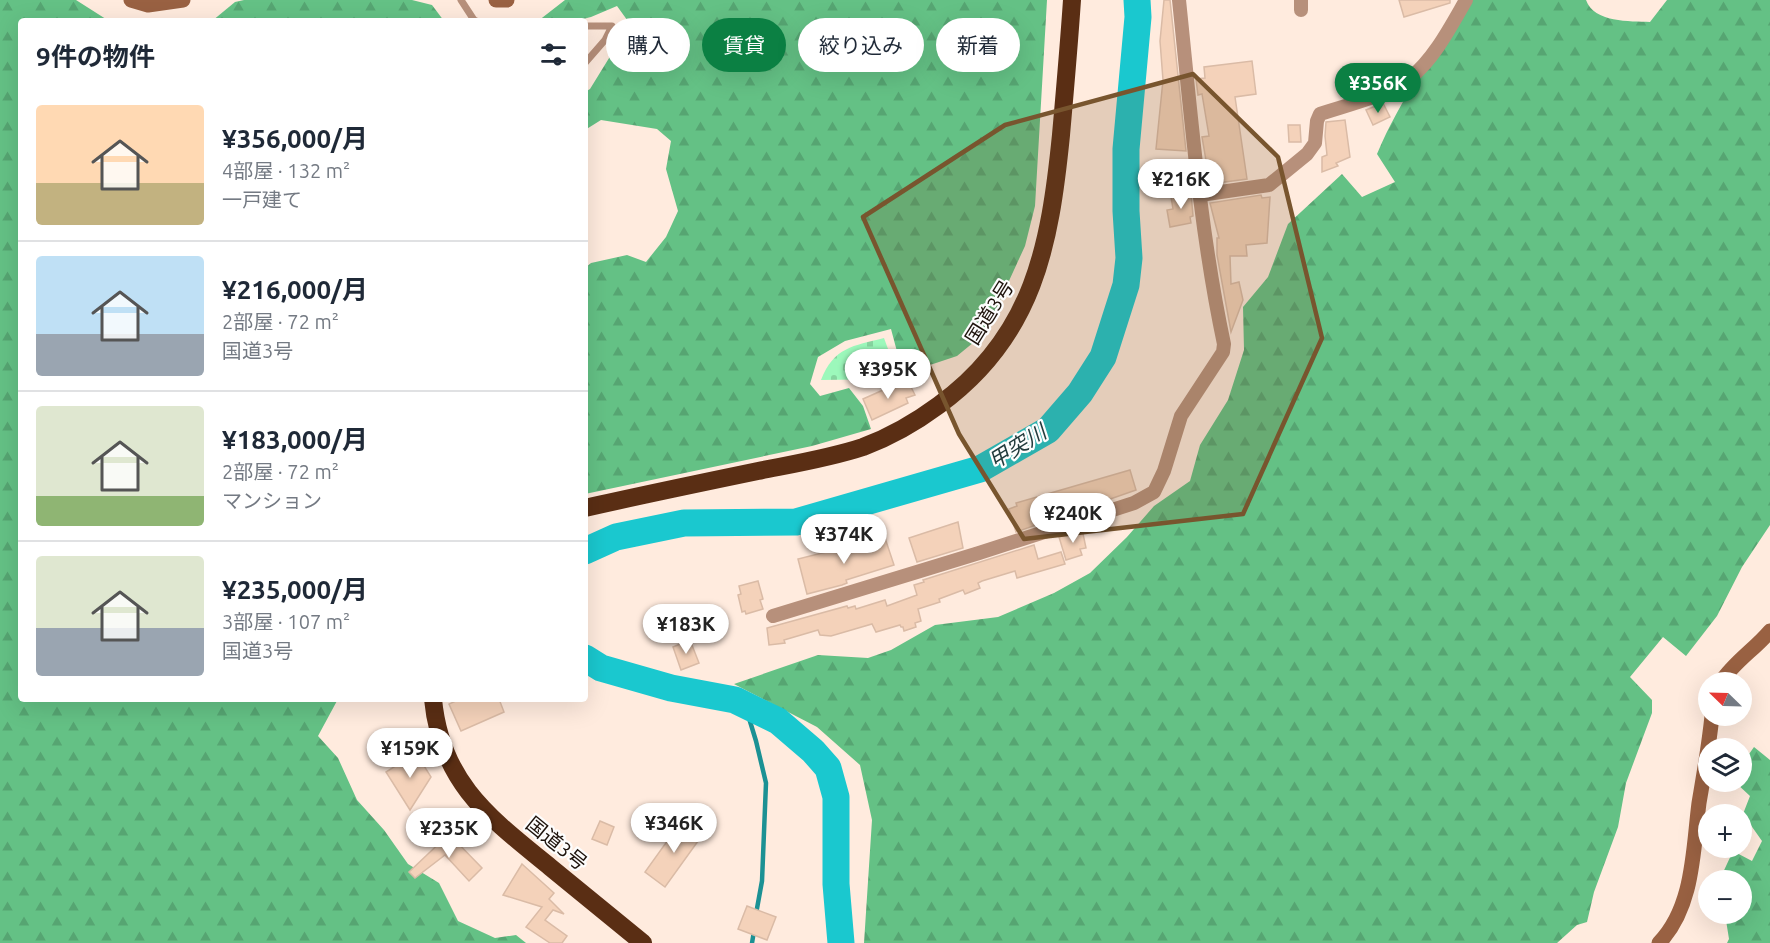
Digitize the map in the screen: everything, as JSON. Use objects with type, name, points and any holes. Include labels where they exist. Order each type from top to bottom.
[{"type":"highway","name":"国道3号","points":[[588,507],[799,463],[864,446],[923,417],[972,377],[1004,339],[1026,302],[1042,257],[1055,201],[1072,0]]},
{"type":"highway","name":"国道3号","points":[[433,702],[441,743],[455,772],[474,800],[497,824],[643,943]]},
{"type":"street","points":[[132,0],[148,5],[183,0]]},
{"type":"street","points":[[496,0],[507,0]]},
{"type":"street","points":[[773,616],[1134,503],[1154,492],[1164,471],[1181,416],[1222,352],[1224,345],[1212,285],[1200,195],[1179,0]]},
{"type":"street","points":[[1200,195],[1269,185],[1307,154],[1315,143],[1320,114],[1382,93],[1410,77],[1438,47],[1466,0]]},
{"type":"street","points":[[1728,672],[1770,631]]},
{"type":"street","points":[[1659,943],[1676,920],[1682,906],[1692,863],[1711,726]]},
{"type":"lane","points":[[461,0],[473,18]]},
{"type":"lane","points":[[588,27],[612,26],[605,40],[588,60]]},
{"type":"highlighted area","points":[[1193,74],[1278,157],[1322,338],[1243,514],[1024,539],[959,434],[863,217],[1005,125]]},
{"type":"green space","points":[[0,0],[76,0],[104,18],[18,18],[18,702],[336,702],[318,736],[338,758],[357,800],[384,830],[408,864],[439,883],[458,921],[495,938],[516,935],[526,943],[0,943]]},
{"type":"green space","points":[[244,0],[412,0],[432,5],[442,18],[216,18],[235,2]]},
{"type":"green space","points":[[565,0],[1047,0],[1035,206],[1025,246],[985,333],[957,356],[903,374],[891,329],[845,341],[818,357],[810,384],[820,396],[849,388],[863,406],[871,429],[812,446],[588,493],[588,266],[627,255],[646,262],[666,237],[678,211],[666,169],[671,141],[657,129],[601,120],[588,128],[588,90],[606,63],[606,72],[690,72],[690,18],[626,18],[617,6],[587,18],[542,18]]},
{"type":"green space","points":[[1471,0],[1586,0],[1590,8],[1604,17],[1623,21],[1650,22],[1667,0],[1770,0],[1770,525],[1742,567],[1717,616],[1686,656],[1663,637],[1630,677],[1652,700],[1652,713],[1626,783],[1618,827],[1594,892],[1587,922],[1577,925],[1557,943],[864,943],[872,820],[860,765],[817,727],[734,684],[818,655],[868,658],[891,650],[935,625],[998,617],[1054,593],[1090,573],[1127,537],[1154,506],[1190,481],[1200,445],[1228,400],[1244,350],[1243,307],[1268,277],[1288,224],[1342,174],[1362,197],[1395,182],[1377,154],[1408,93]]},
{"type":"green space","points":[[884,338],[899,379],[821,380],[826,369],[838,354],[854,346]]},
{"type":"green space","points":[[1754,747],[1770,760],[1770,943],[1727,943],[1729,939],[1727,924],[1752,924],[1752,870],[1724,870],[1730,858],[1746,858],[1752,861],[1762,841],[1752,827],[1752,804],[1747,804],[1750,796],[1746,792],[1752,792],[1752,750]]},
{"type":"building","points":[[1164,0],[1170,0],[1186,151],[1156,149],[1163,80],[1160,41]]},
{"type":"building","points":[[1399,0],[1450,0],[1450,3],[1404,17]]},
{"type":"building","points":[[1252,61],[1256,94],[1235,97],[1247,179],[1210,184],[1202,137],[1209,136],[1202,94],[1198,95],[1196,79],[1205,78],[1204,67]]},
{"type":"building","points":[[1383,103],[1390,117],[1373,125],[1366,110]]},
{"type":"building","points":[[1345,120],[1350,157],[1336,163],[1338,166],[1322,172],[1322,157],[1327,155],[1326,122]]},
{"type":"building","points":[[1288,125],[1300,125],[1301,142],[1289,142]]},
{"type":"building","points":[[1191,193],[1193,216],[1190,217],[1191,223],[1170,227],[1167,210],[1173,209],[1171,197]]},
{"type":"building","points":[[1261,195],[1262,198],[1270,197],[1267,243],[1246,245],[1247,256],[1230,256],[1231,284],[1239,282],[1243,300],[1231,332],[1217,255],[1217,238],[1219,238],[1210,203]]},
{"type":"building","points":[[899,383],[901,386],[909,383],[915,395],[906,398],[908,403],[872,420],[863,399]]},
{"type":"building","points":[[1130,470],[1136,490],[1016,532],[1009,509],[1017,506],[1016,503]]},
{"type":"building","points":[[958,522],[963,548],[917,562],[909,538]]},
{"type":"building","points":[[1082,529],[1086,548],[1080,549],[1082,555],[1066,560],[1059,537]]},
{"type":"building","points":[[876,538],[877,541],[885,538],[894,565],[846,580],[847,583],[842,585],[807,594],[798,559]]},
{"type":"building","points":[[1034,545],[1038,559],[1061,552],[1065,564],[1017,578],[1015,571],[982,581],[978,583],[980,588],[965,594],[963,590],[939,599],[940,602],[918,609],[921,621],[915,623],[916,627],[904,631],[900,625],[876,632],[872,624],[831,636],[820,635],[818,630],[784,640],[785,643],[769,645],[767,628],[847,606],[848,608],[855,606],[856,609],[885,600],[887,606],[917,595],[914,585],[924,582],[923,580]]},
{"type":"building","points":[[758,581],[763,609],[746,614],[745,611],[742,612],[738,595],[741,594],[739,586]]},
{"type":"building","points":[[690,640],[699,663],[681,670],[673,647]]},
{"type":"building","points":[[453,702],[500,702],[504,712],[461,731],[449,704]]},
{"type":"building","points":[[416,753],[431,777],[410,810],[386,772]]},
{"type":"building","points":[[600,821],[614,827],[607,845],[592,839]]},
{"type":"building","points":[[678,826],[706,830],[665,887],[645,872]]},
{"type":"building","points":[[449,834],[482,868],[469,881],[445,855],[415,878],[409,872]]},
{"type":"building","points":[[522,864],[554,893],[549,899],[564,914],[553,910],[545,920],[567,936],[562,943],[550,943],[526,927],[542,907],[503,895]]},
{"type":"building","points":[[747,906],[776,917],[767,940],[738,929]]},
{"type":"waterway","name":"甲突川","points":[[588,550],[616,537],[684,523],[796,522],[980,469],[1048,430],[1080,393],[1103,357],[1126,285],[1129,258],[1126,149],[1138,17],[1137,0]]},
{"type":"waterway","name":"甲突川","points":[[588,660],[601,668],[671,688],[735,700],[778,721],[813,751],[828,768],[836,797],[836,884],[841,943]]},
{"type":"waterway","points":[[745,705],[766,783],[762,881],[756,914]]},
{"type":"waterway","points":[[752,943],[754,931]]}]
